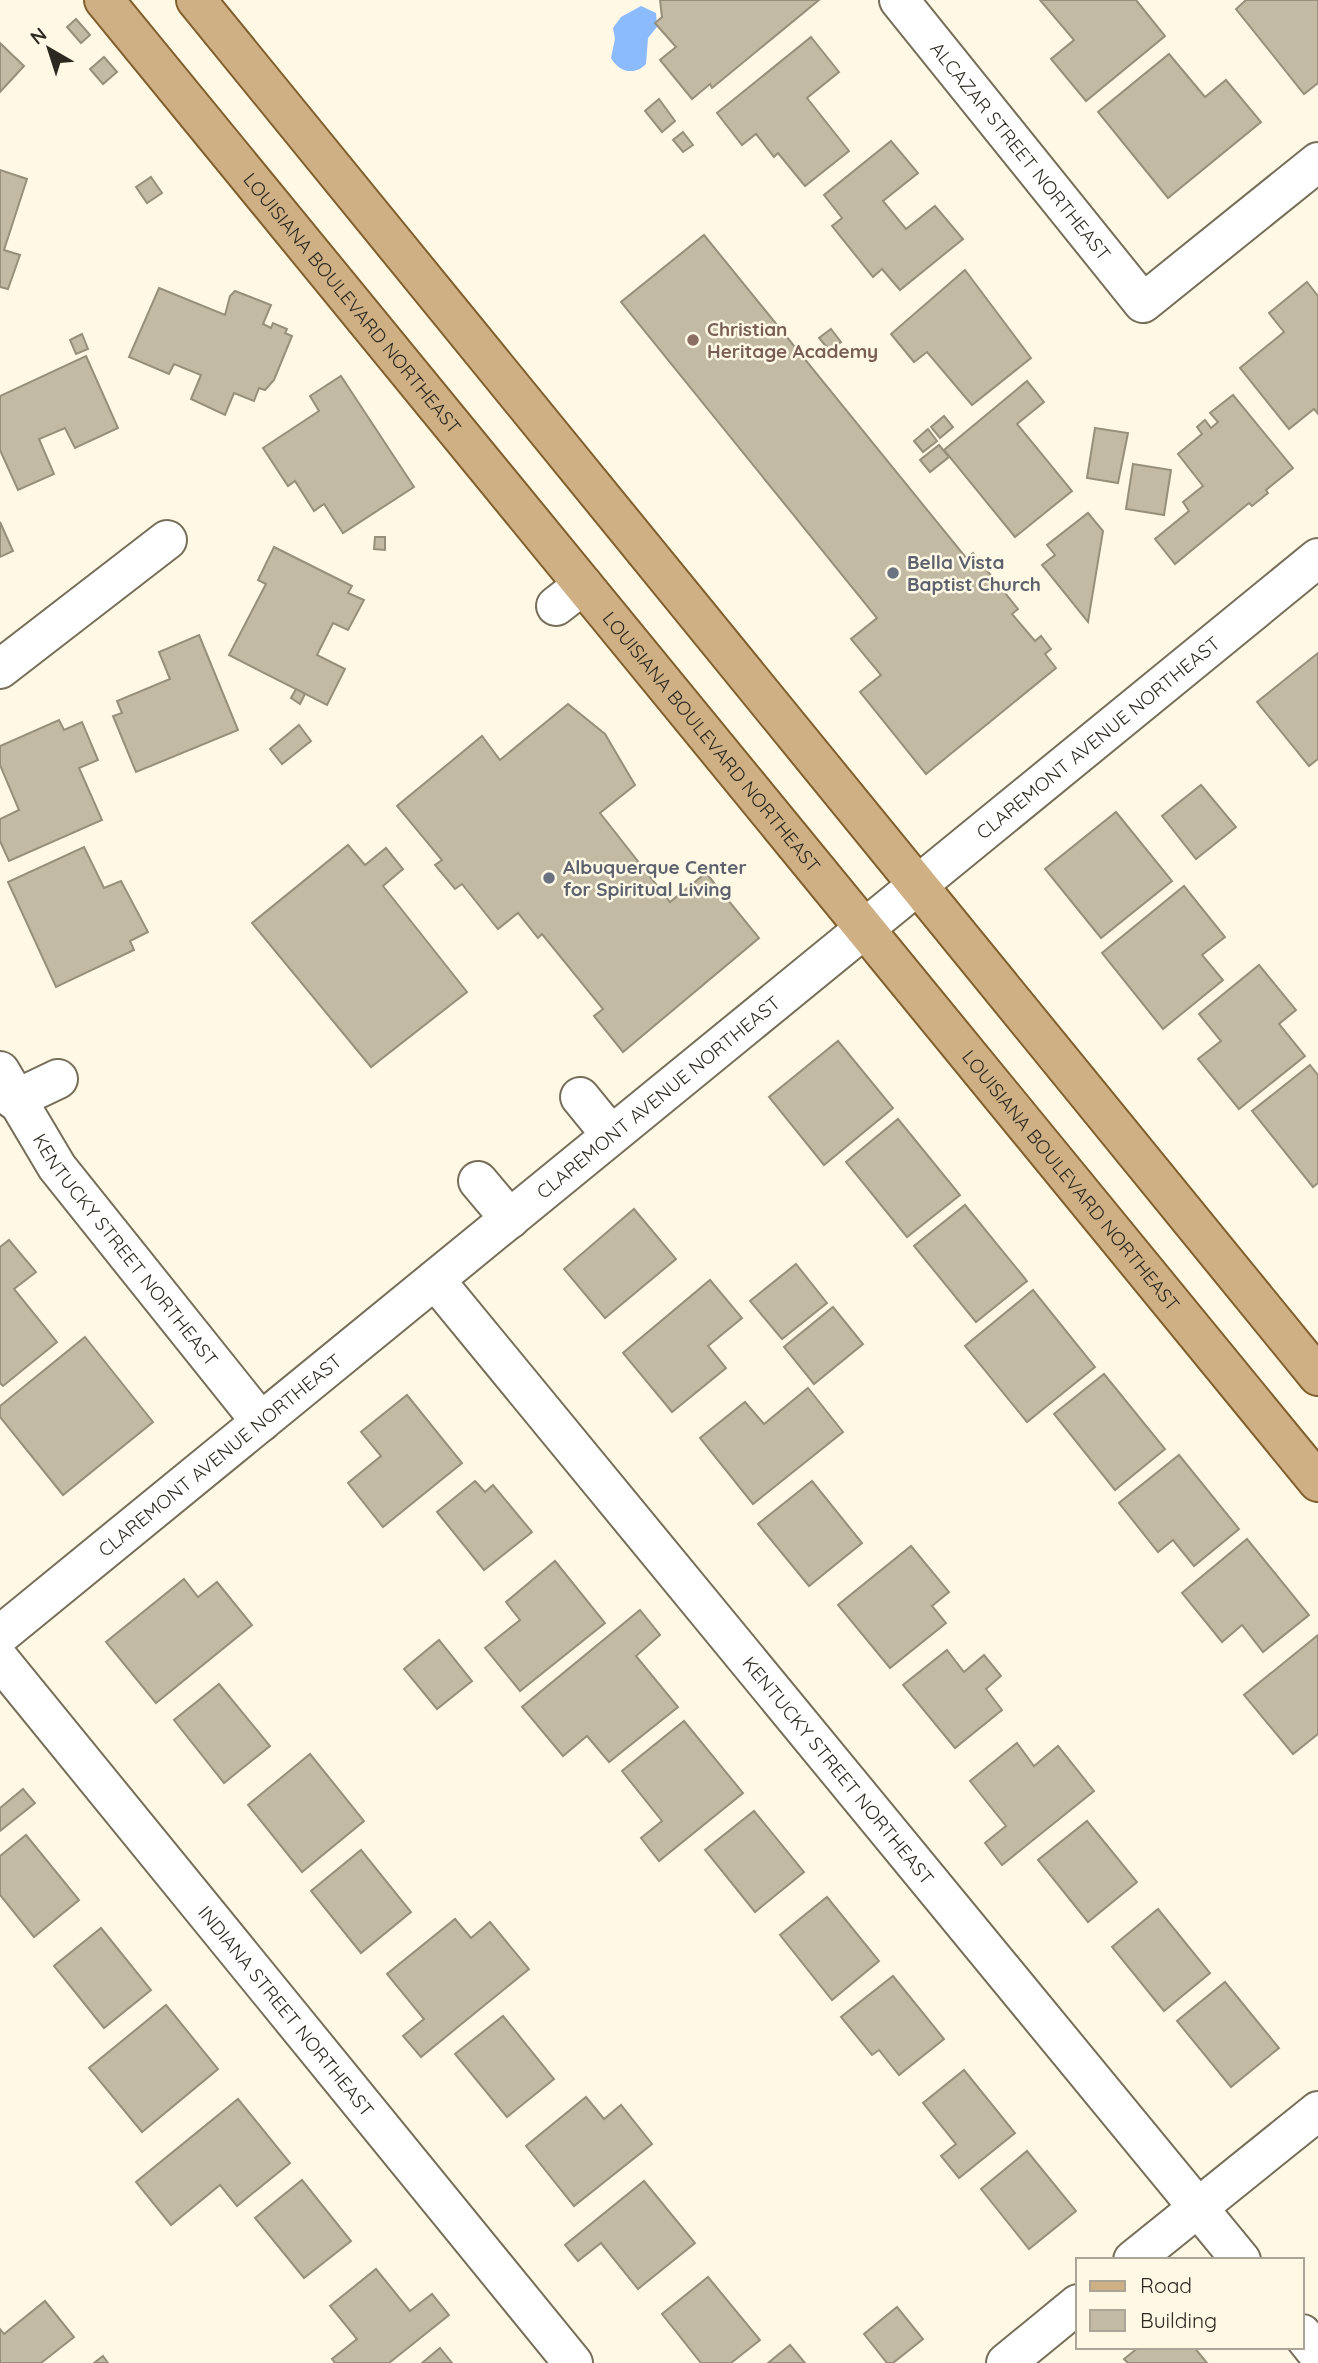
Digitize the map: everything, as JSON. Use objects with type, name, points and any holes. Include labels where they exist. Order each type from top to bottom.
[{"type":"main road","name":"LOUISIANA BOULEVARD NORTHEAST","points":[[105,0],[570,595],[863,929],[1318,1482]]},
{"type":"main road","points":[[196,0],[1318,1376]]},
{"type":"street","name":"ALCAZAR STREET NORTHEAST","points":[[900,0],[1143,303],[1318,162]]},
{"type":"street","points":[[0,669],[167,540]]},
{"type":"street","name":"CLAREMONT AVENUE NORTHEAST","points":[[0,1635],[1318,558]]},
{"type":"street","points":[[7,1085],[58,1079]]},
{"type":"street","name":"KENTUCKY STREET NORTHEAST","points":[[7,1085],[57,1167],[261,1422]]},
{"type":"street","points":[[580,1097],[611,1135]]},
{"type":"street","points":[[478,1181],[510,1219]]},
{"type":"street","name":"KENTUCKY STREET NORTHEAST","points":[[435,1280],[1239,2258]]},
{"type":"street","name":"INDIANA STREET NORTHEAST","points":[[0,1660],[573,2363]]},
{"type":"street","points":[[1135,2258],[1318,2110]]},
{"type":"street","points":[[1006,2363],[1076,2306]]},
{"type":"street","points":[[1304,2336],[1318,2354]]},
{"type":"water","points":[[641,6],[656,13],[657,27],[648,38],[646,64],[637,70],[627,71],[618,67],[611,58],[615,39],[613,28],[621,17]]},
{"type":"building","points":[[660,0],[819,0],[712,88],[710,84],[692,99],[660,60],[676,47],[655,23],[662,17]]},
{"type":"building","points":[[1040,0],[1136,0],[1165,36],[1086,101],[1051,59],[1074,40]]},
{"type":"building","points":[[1246,0],[1318,0],[1318,83],[1304,94],[1236,9]]},
{"type":"building","points":[[76,19],[90,35],[81,43],[67,27]]},
{"type":"building","points":[[811,37],[839,72],[807,98],[849,151],[805,186],[778,153],[774,157],[756,134],[742,145],[717,113]]},
{"type":"building","points":[[0,43],[24,66],[0,92]]},
{"type":"building","points":[[1169,54],[1205,97],[1226,80],[1261,122],[1168,198],[1098,112]]},
{"type":"building","points":[[104,57],[117,72],[103,84],[90,69]]},
{"type":"building","points":[[659,99],[675,121],[662,132],[645,111]]},
{"type":"building","points":[[683,132],[693,145],[683,152],[673,140]]},
{"type":"building","points":[[891,141],[918,173],[883,201],[906,229],[935,206],[963,239],[900,290],[882,269],[873,277],[832,226],[842,218],[824,195]]},
{"type":"building","points":[[0,170],[27,179],[4,250],[20,255],[8,289],[0,287]]},
{"type":"building","points":[[151,177],[162,193],[147,203],[136,187]]},
{"type":"building","points":[[704,235],[967,559],[973,553],[1018,609],[1012,614],[1035,641],[1041,636],[1051,649],[1045,654],[1056,668],[926,774],[860,692],[881,675],[851,639],[877,618],[621,302]]},
{"type":"building","points":[[965,270],[1031,358],[972,405],[927,352],[914,362],[891,334]]},
{"type":"building","points":[[1307,282],[1318,296],[1318,414],[1314,409],[1289,429],[1240,368],[1284,332],[1269,313]]},
{"type":"building","points":[[159,288],[225,315],[230,296],[235,291],[271,305],[263,324],[271,328],[273,323],[287,329],[285,333],[292,336],[274,380],[265,390],[259,388],[254,401],[234,393],[225,415],[191,399],[201,375],[174,364],[169,374],[129,357]]},
{"type":"building","points":[[831,329],[841,342],[830,351],[819,338]]},
{"type":"building","points":[[82,334],[88,349],[76,354],[70,340]]},
{"type":"building","points":[[86,356],[118,428],[75,448],[65,428],[39,439],[54,474],[18,490],[0,450],[0,396]]},
{"type":"building","points":[[341,376],[414,487],[343,533],[324,504],[314,511],[295,481],[288,486],[263,448],[319,411],[310,396]]},
{"type":"building","points":[[1027,381],[1044,402],[1017,424],[1072,491],[1015,537],[944,450]]},
{"type":"building","points":[[1233,395],[1293,468],[1266,490],[1268,493],[1252,506],[1249,503],[1175,564],[1155,539],[1189,511],[1183,502],[1203,486],[1178,454],[1202,434],[1197,427],[1205,420],[1211,428],[1218,422],[1210,413]]},
{"type":"building","points":[[944,416],[953,427],[940,438],[931,427]]},
{"type":"building","points":[[1095,428],[1128,433],[1118,483],[1087,478]]},
{"type":"building","points":[[928,429],[937,441],[923,452],[914,441]]},
{"type":"building","points":[[939,445],[949,457],[930,472],[920,460]]},
{"type":"building","points":[[1133,464],[1171,470],[1164,515],[1126,509]]},
{"type":"building","points":[[1088,513],[1103,531],[1088,622],[1042,565],[1055,555],[1047,545]]},
{"type":"building","points":[[0,522],[13,551],[0,557]]},
{"type":"building","points":[[375,537],[385,537],[385,550],[374,549]]},
{"type":"building","points":[[274,547],[352,586],[348,593],[364,600],[348,630],[333,623],[317,655],[345,669],[327,705],[229,655],[266,584],[258,580]]},
{"type":"building","points":[[199,635],[238,730],[136,772],[113,716],[122,713],[117,701],[170,679],[159,652]]},
{"type":"building","points":[[1318,653],[1318,759],[1309,766],[1257,702]]},
{"type":"building","points":[[296,689],[305,694],[300,704],[291,698]]},
{"type":"building","name":"Albuquerque Center for Spiritual Living","points":[[568,704],[605,734],[635,785],[600,813],[670,902],[706,873],[759,938],[623,1052],[594,1016],[603,1009],[542,934],[538,938],[518,913],[498,929],[462,884],[455,889],[435,865],[442,860],[397,806],[482,736],[500,760]]},
{"type":"building","points":[[59,720],[64,730],[82,722],[98,760],[79,768],[102,820],[9,861],[0,841],[0,819],[19,810],[0,765],[0,746]]},
{"type":"building","points":[[299,725],[311,741],[282,764],[270,749]]},
{"type":"building","points":[[1201,785],[1236,827],[1196,859],[1162,816]]},
{"type":"building","points":[[1116,812],[1172,881],[1101,938],[1045,869]]},
{"type":"building","points":[[348,845],[365,865],[386,848],[403,869],[383,886],[467,992],[371,1067],[252,923]]},
{"type":"building","points":[[84,847],[104,888],[121,881],[148,932],[130,941],[134,950],[56,987],[8,882]]},
{"type":"building","points":[[1184,886],[1225,937],[1202,955],[1223,980],[1163,1029],[1102,953]]},
{"type":"building","points":[[1259,965],[1296,1010],[1279,1024],[1305,1056],[1239,1109],[1198,1059],[1221,1041],[1199,1014]]},
{"type":"building","points":[[838,1041],[893,1108],[824,1165],[769,1097]]},
{"type":"building","points":[[1310,1065],[1318,1075],[1318,1183],[1313,1187],[1252,1111]]},
{"type":"building","points":[[898,1119],[960,1195],[907,1237],[846,1162]]},
{"type":"building","points":[[965,1205],[1027,1281],[976,1322],[914,1246]]},
{"type":"building","points":[[634,1209],[676,1259],[605,1318],[564,1269]]},
{"type":"building","points":[[9,1240],[36,1272],[14,1289],[57,1342],[3,1386],[0,1383],[0,1247]]},
{"type":"building","points":[[796,1264],[827,1303],[782,1339],[750,1301]]},
{"type":"building","points":[[710,1280],[742,1318],[708,1346],[726,1368],[672,1412],[623,1353]]},
{"type":"building","points":[[1033,1290],[1095,1367],[1027,1422],[965,1346]]},
{"type":"building","points":[[833,1307],[863,1344],[814,1384],[784,1347]]},
{"type":"building","points":[[85,1337],[153,1422],[63,1495],[0,1417],[0,1406]]},
{"type":"building","points":[[1104,1374],[1165,1449],[1115,1490],[1054,1414]]},
{"type":"building","points":[[808,1388],[843,1432],[753,1504],[700,1438],[745,1402],[764,1424]]},
{"type":"building","points":[[407,1395],[462,1463],[383,1527],[348,1483],[381,1456],[361,1432]]},
{"type":"building","points":[[1179,1455],[1239,1529],[1194,1566],[1173,1540],[1158,1552],[1119,1503]]},
{"type":"building","points":[[475,1481],[485,1492],[493,1485],[532,1532],[484,1570],[437,1512]]},
{"type":"building","points":[[812,1481],[862,1543],[809,1586],[758,1524]]},
{"type":"building","points":[[1247,1539],[1309,1615],[1263,1652],[1242,1625],[1222,1642],[1182,1593]]},
{"type":"building","points":[[911,1546],[949,1592],[932,1606],[946,1623],[890,1668],[838,1605]]},
{"type":"building","points":[[555,1561],[605,1623],[520,1691],[485,1648],[520,1620],[506,1602]]},
{"type":"building","points":[[184,1579],[198,1597],[217,1582],[252,1625],[156,1703],[106,1642]]},
{"type":"building","points":[[640,1610],[660,1635],[636,1656],[678,1707],[609,1762],[587,1736],[563,1756],[522,1707]]},
{"type":"building","points":[[1318,1635],[1318,1734],[1293,1754],[1244,1695]]},
{"type":"building","points":[[439,1640],[472,1681],[437,1709],[404,1669]]},
{"type":"building","points":[[947,1650],[964,1672],[984,1655],[1001,1676],[986,1689],[1002,1710],[955,1748],[903,1685]]},
{"type":"building","points":[[219,1684],[270,1746],[224,1783],[174,1720]]},
{"type":"building","points":[[684,1721],[743,1793],[659,1861],[641,1838],[662,1821],[622,1771]]},
{"type":"building","points":[[1017,1743],[1034,1766],[1058,1746],[1094,1791],[1002,1865],[985,1843],[1006,1826],[970,1781]]},
{"type":"building","points":[[310,1754],[364,1821],[302,1872],[248,1805]]},
{"type":"building","points":[[23,1789],[35,1803],[0,1831],[0,1808]]},
{"type":"building","points":[[754,1811],[804,1872],[755,1912],[705,1850]]},
{"type":"building","points":[[1087,1821],[1137,1882],[1088,1922],[1038,1860]]},
{"type":"building","points":[[26,1835],[79,1900],[34,1937],[0,1895],[0,1856]]},
{"type":"building","points":[[361,1850],[411,1912],[361,1953],[311,1891]]},
{"type":"building","points":[[827,1897],[879,1961],[832,2000],[780,1935]]},
{"type":"building","points":[[1158,1909],[1210,1973],[1164,2011],[1112,1947]]},
{"type":"building","points":[[455,1919],[471,1938],[490,1922],[529,1969],[421,2057],[403,2036],[424,2019],[387,1974]]},
{"type":"building","points":[[101,1928],[151,1990],[104,2028],[54,1966]]},
{"type":"building","points":[[893,1976],[944,2039],[899,2075],[879,2050],[872,2055],[841,2017]]},
{"type":"building","points":[[1225,1982],[1279,2048],[1231,2087],[1177,2021]]},
{"type":"building","points":[[166,2005],[218,2069],[142,2132],[89,2068]]},
{"type":"building","points":[[503,2016],[554,2079],[507,2117],[455,2054]]},
{"type":"building","points":[[964,2070],[1015,2133],[959,2178],[941,2156],[956,2144],[923,2103]]},
{"type":"building","points":[[586,2097],[604,2119],[621,2105],[652,2144],[574,2206],[526,2146]]},
{"type":"building","points":[[238,2099],[290,2163],[237,2206],[220,2185],[171,2225],[136,2182]]},
{"type":"building","points":[[1027,2151],[1076,2211],[1029,2249],[981,2189]]},
{"type":"building","points":[[302,2180],[351,2241],[304,2278],[255,2218]]},
{"type":"building","points":[[644,2181],[695,2243],[638,2289],[601,2243],[578,2261],[565,2245]]},
{"type":"building","points":[[376,2269],[410,2311],[432,2294],[449,2315],[389,2363],[335,2363],[332,2359],[357,2339],[330,2306]]},
{"type":"building","points":[[708,2277],[760,2340],[731,2363],[701,2363],[662,2314]]},
{"type":"building","points":[[45,2301],[74,2337],[41,2363],[0,2363],[0,2329],[4,2334]]},
{"type":"building","points":[[897,2307],[923,2339],[893,2363],[887,2363],[864,2334]]},
{"type":"building","points":[[790,2345],[805,2363],[768,2363]]},
{"type":"building","points":[[440,2348],[452,2363],[422,2363]]},
{"type":"building","points":[[1136,2349],[1196,2349],[1207,2363],[1128,2363],[1124,2359]]},
{"type":"building","points":[[103,2356],[108,2363],[94,2363]]},
{"type":"place","name":"Christian Heritage Academy","points":[[693,340]]},
{"type":"place","name":"Bella Vista Baptist Church","points":[[893,573]]},
{"type":"place","name":"Albuquerque Center for Spiritual Living","points":[[549,878]]}]
